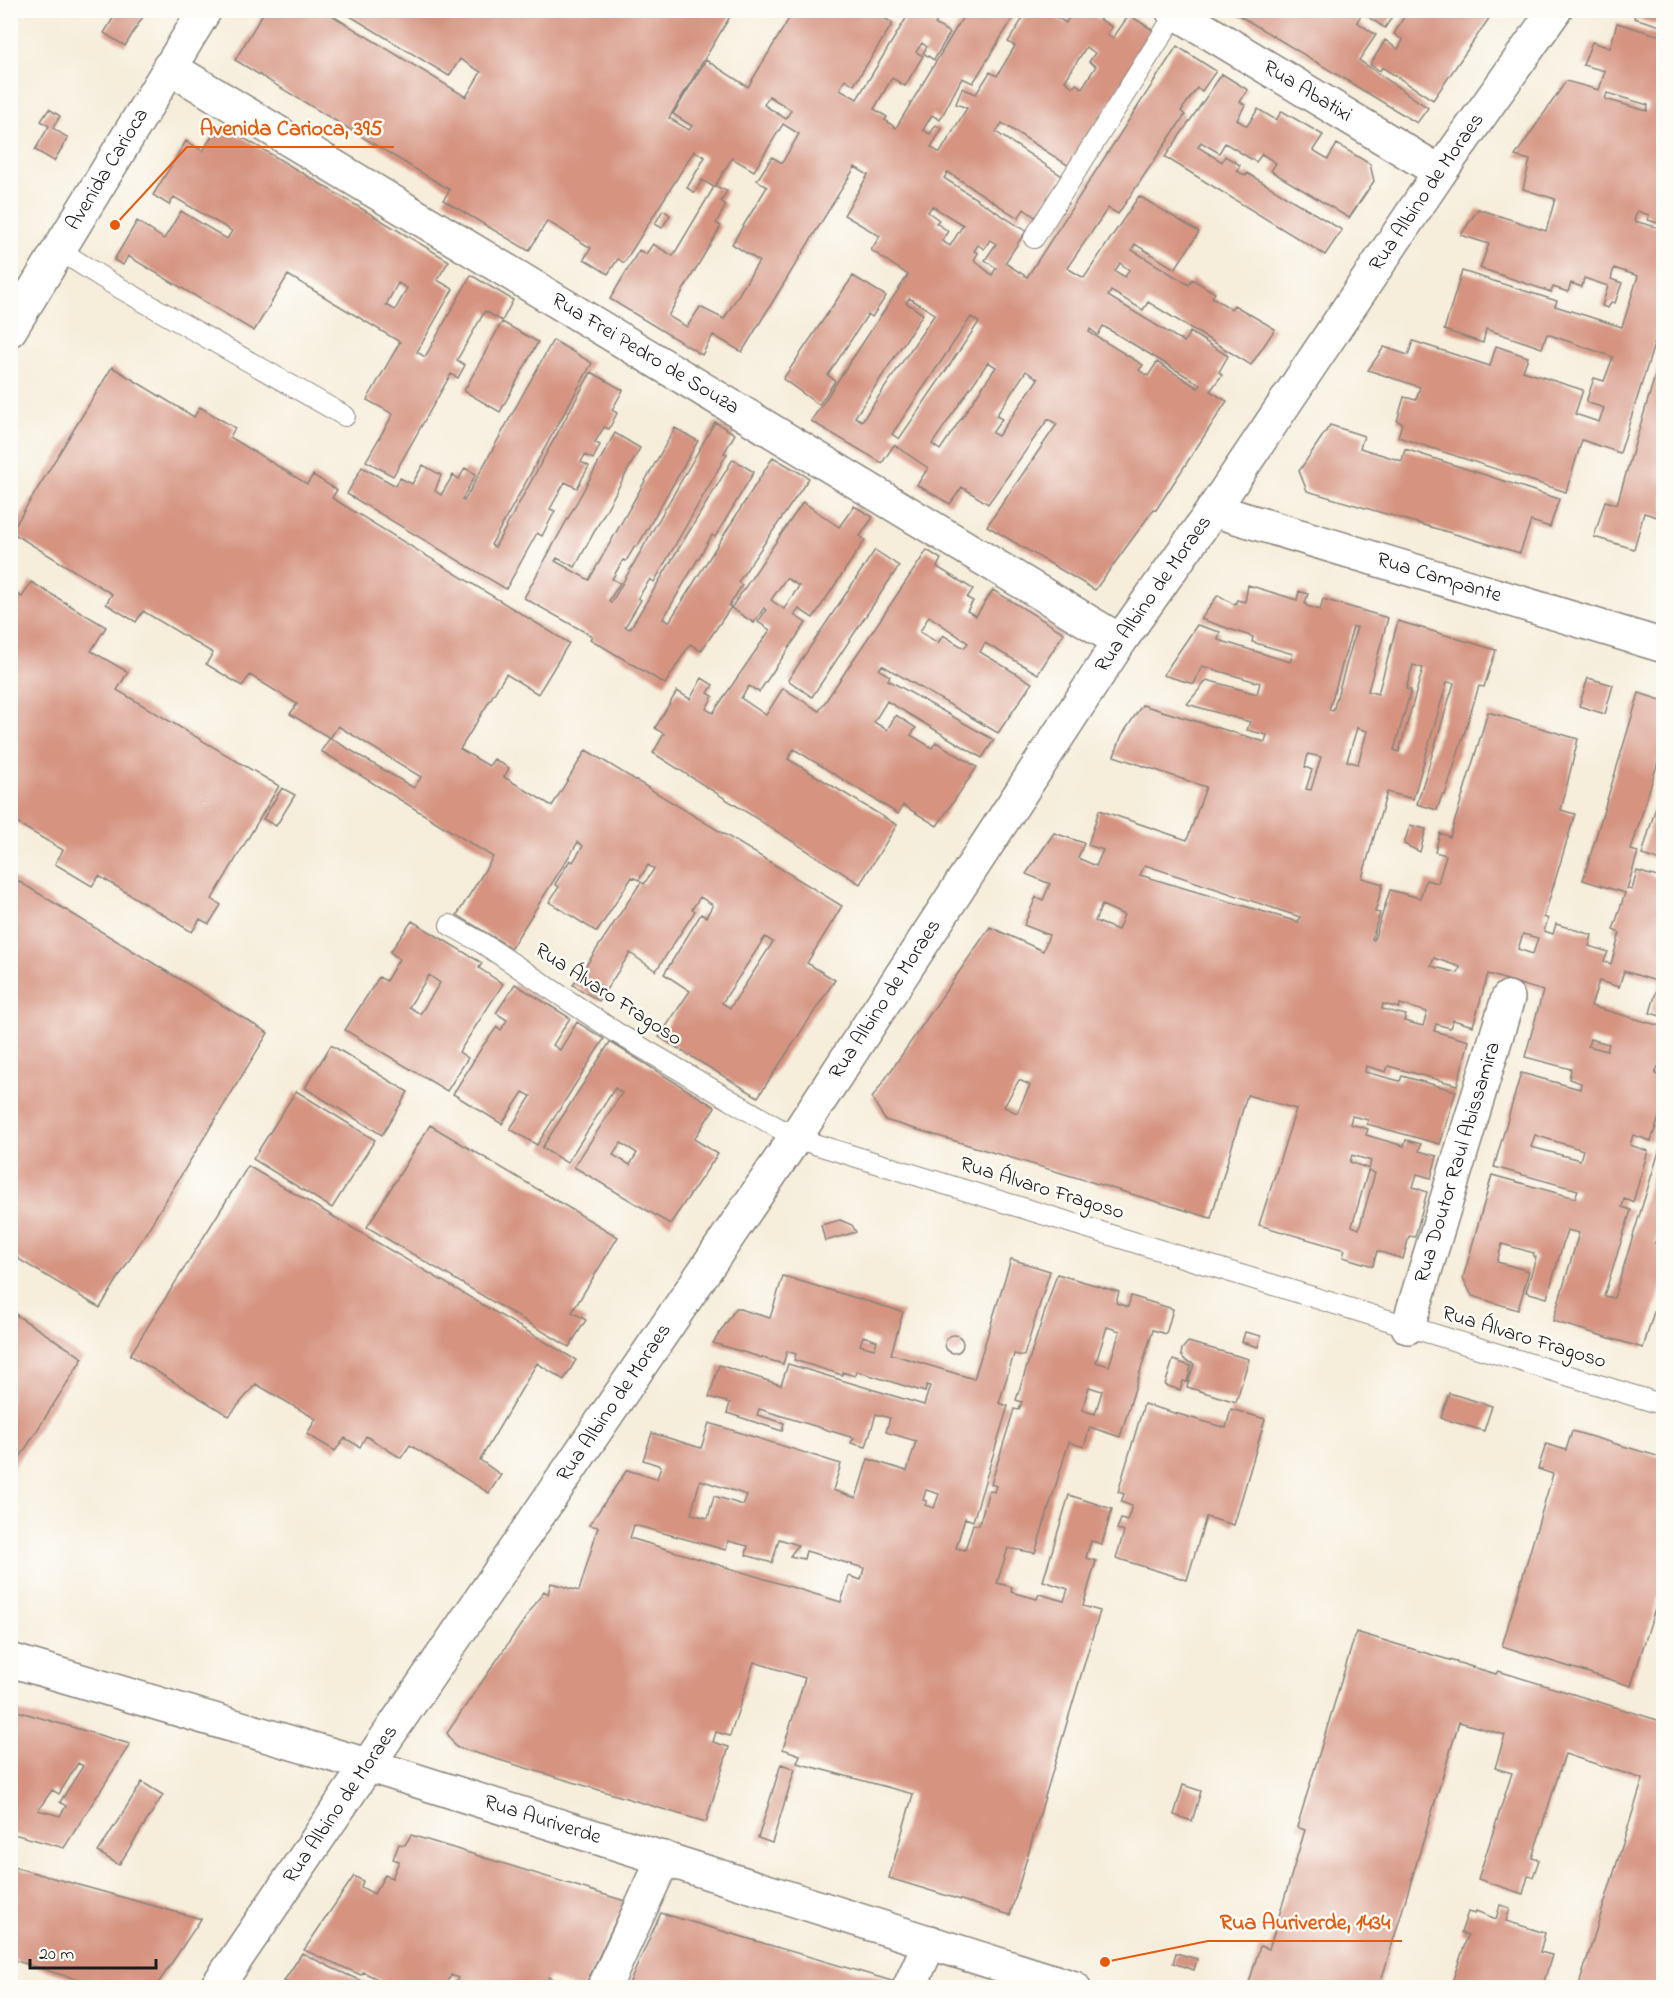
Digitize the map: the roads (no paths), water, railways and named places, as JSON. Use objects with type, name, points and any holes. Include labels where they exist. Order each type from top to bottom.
[{"type":"street","name":"Avenida Carioca","points":[[10,330],[205,10]]},
{"type":"street","name":"Rua Albino de Moraes","points":[[216,1988],[795,1138],[1120,641],[1213,510],[1440,172],[1555,10]]},
{"type":"street","name":"Rua Abatixi","points":[[1174,12],[1440,172]]},
{"type":"street","name":"Rua Frei Pedro de Souza","points":[[169,67],[1120,641]]},
{"type":"street","name":"Rua Campante","points":[[1213,510],[1664,645]]},
{"type":"street","name":"Rua Doutor Raul Abissamira","points":[[1408,1327],[1508,998]]},
{"type":"street","name":"Rua Auriverde","points":[[10,1660],[367,1765],[1074,1988]]},
{"type":"street","points":[[604,1988],[664,1858]]},
{"type":"street","points":[[909,1988],[930,1942]]},
{"type":"lane","points":[[1035,238],[1174,12]]},
{"type":"lane","points":[[59,250],[111,283],[345,416]]},
{"type":"lane","name":"Rua Álvaro Fragoso","points":[[450,925],[482,943],[617,1033],[795,1138],[1664,1405]]},
{"type":"place","name":"Avenida Carioca, 395","points":[[115,225]]},
{"type":"place","name":"Rua Auriverde, 1434","points":[[1105,1962]]}]
